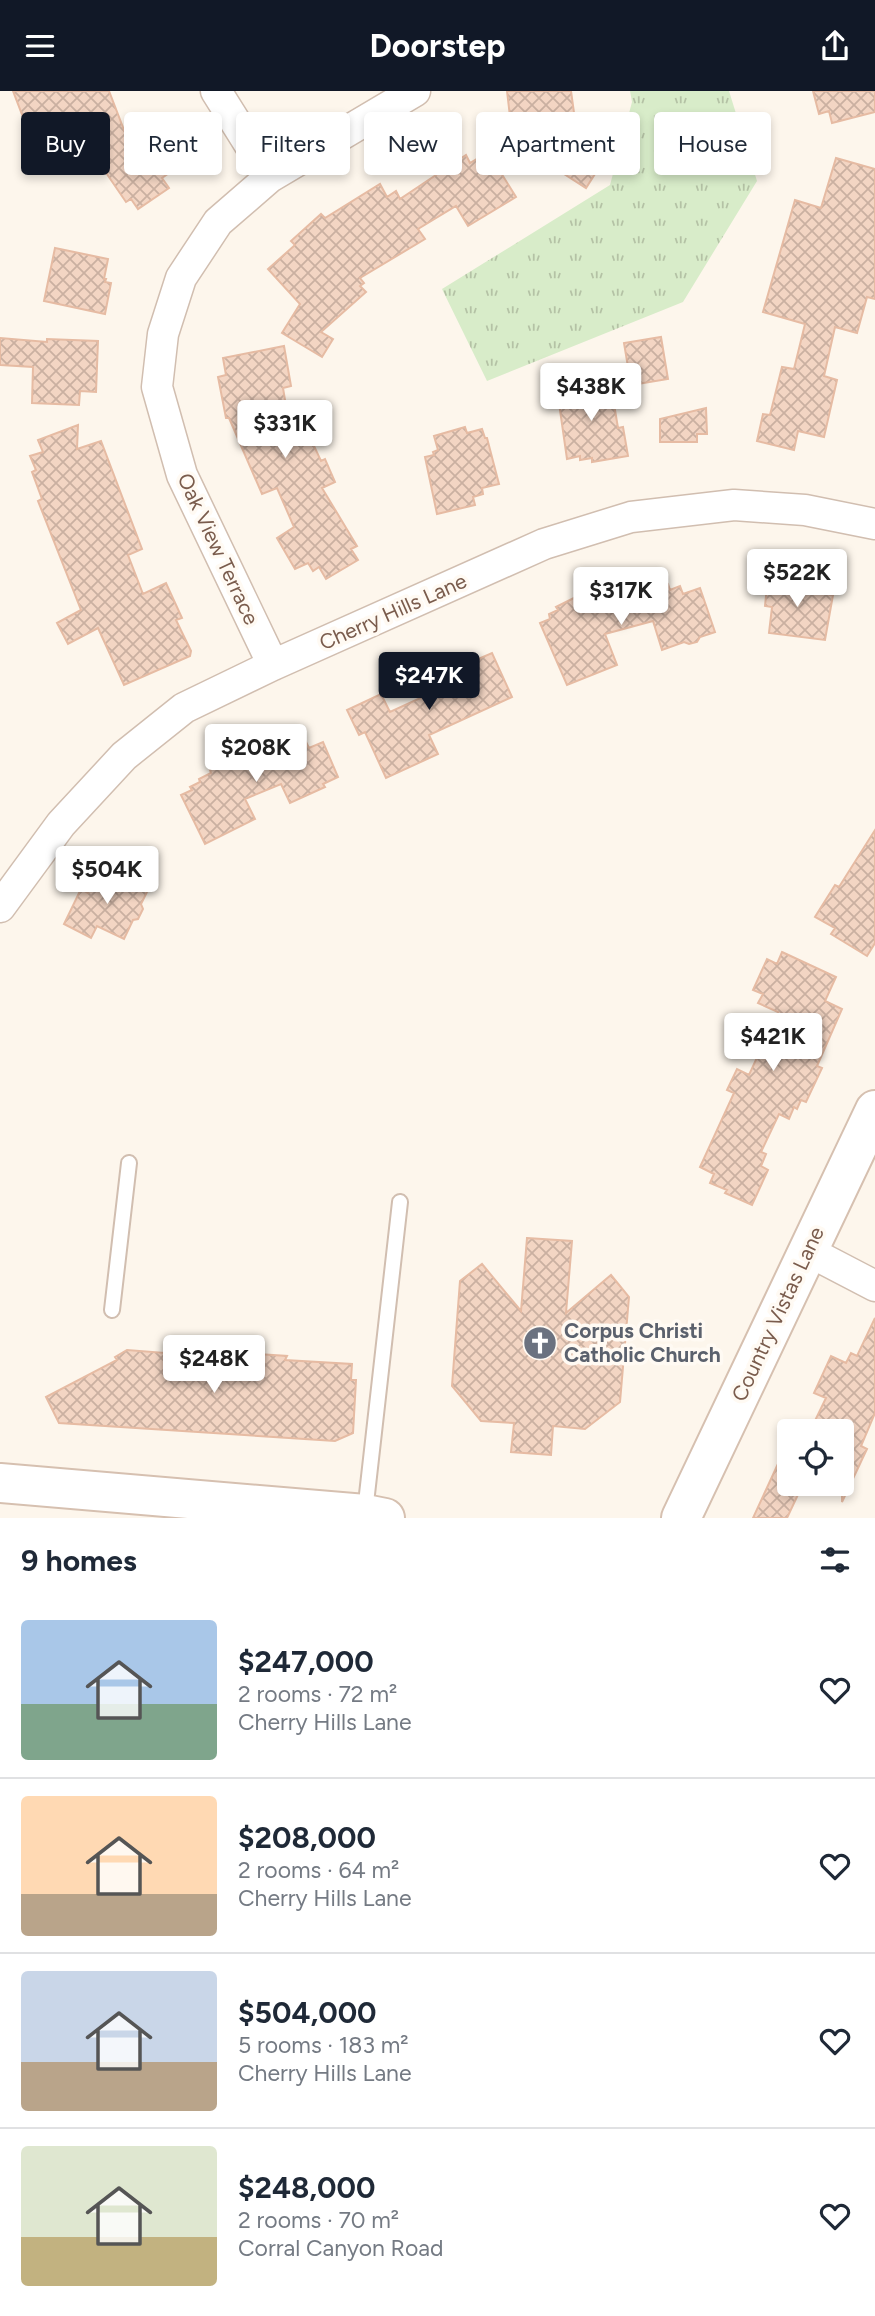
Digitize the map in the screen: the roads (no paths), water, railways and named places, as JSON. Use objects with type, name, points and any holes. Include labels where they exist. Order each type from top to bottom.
[{"type":"street","points":[[216,91],[270,177]]},
{"type":"street","name":"Oak View Terrace","points":[[273,665],[182,475],[158,387],[163,334],[181,278],[218,222],[270,177],[415,91]]},
{"type":"street","name":"Cherry Hills Lane","points":[[0,907],[61,824],[124,757],[184,708],[273,665],[544,544],[631,517],[734,505],[873,514]]},
{"type":"street","name":"Country Vistas Lane","points":[[681,1518],[875,1110]]},
{"type":"street","points":[[808,1251],[875,1286]]},
{"type":"street","points":[[0,1483],[375,1516]]},
{"type":"lane","points":[[113,1310],[129,1163]]},
{"type":"lane","points":[[375,1516],[384,1345],[400,1202]]},
{"type":"place","name":"Corpus Christi Catholic Church","points":[[540,1343]]}]
